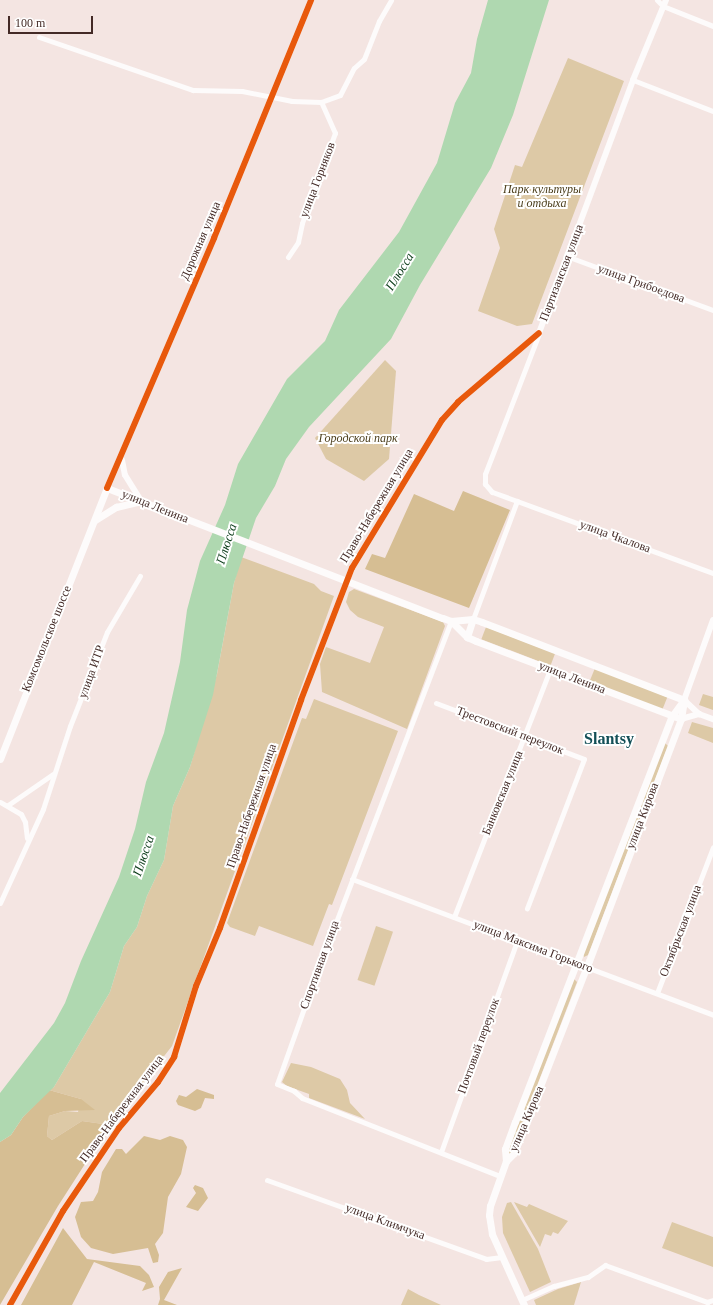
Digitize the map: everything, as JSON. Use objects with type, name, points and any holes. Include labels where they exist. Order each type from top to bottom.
[{"type":"main road","name":"улица Ленина","points":[[108,488],[202,526],[451,621],[473,619],[684,700]]},
{"type":"main road","name":"Комсомольское шоссе","points":[[0,759],[108,488]]},
{"type":"main road","points":[[94,520],[116,507],[141,501]]},
{"type":"main road","points":[[466,637],[473,619]]},
{"type":"main road","name":"улица Ленина","points":[[451,621],[466,637],[680,719]]},
{"type":"main road","name":"улица Кирова","points":[[506,1161],[505,1149],[576,963],[672,716],[684,700]]},
{"type":"main road","name":"улица Кирова","points":[[506,1161],[514,1153],[586,967],[680,719],[684,700]]},
{"type":"main road","points":[[506,1161],[488,1215],[492,1234],[523,1302]]},
{"type":"street","name":"Дорожная улица","points":[[108,488],[273,96],[311,0]]},
{"type":"street","points":[[38,37],[182,88],[242,91],[292,101],[321,102],[340,95],[354,68],[364,59],[379,21],[391,0]]},
{"type":"street","points":[[657,0],[713,26]]},
{"type":"street","name":"Партизанская улица","points":[[517,501],[492,492],[485,484],[485,474],[569,257],[633,80],[665,3]]},
{"type":"street","points":[[633,80],[713,111]]},
{"type":"street","name":"улица Горняков","points":[[288,258],[298,242],[302,223],[335,133],[321,102]]},
{"type":"street","name":"улица Грибоедова","points":[[569,257],[713,310]]},
{"type":"street","name":"Право-Набережная улица","points":[[10,1305],[63,1210],[119,1128],[158,1082],[174,1057],[196,986],[220,928],[301,700],[352,568],[442,420],[458,402],[539,333]]},
{"type":"street","points":[[122,457],[124,474],[141,501]]},
{"type":"street","points":[[473,619],[517,501]]},
{"type":"street","name":"улица Чкалова","points":[[517,501],[713,573]]},
{"type":"street","name":"улица ИТР","points":[[0,903],[27,841],[43,809],[54,773],[107,632],[140,576]]},
{"type":"street","name":"улица Кирова","points":[[684,700],[713,620]]},
{"type":"street","name":"Спортивная улица","points":[[451,621],[352,879],[277,1084],[294,1091],[302,1098],[500,1176]]},
{"type":"street","name":"Банковская улица","points":[[454,917],[550,670]]},
{"type":"street","name":"улица Ленина","points":[[684,700],[699,714],[713,719]]},
{"type":"street","name":"Трестовский переулок","points":[[436,703],[584,759],[527,908]]},
{"type":"street","points":[[680,719],[699,714]]},
{"type":"street","points":[[8,805],[54,773]]},
{"type":"street","points":[[0,802],[8,805],[20,814],[25,822],[27,841]]},
{"type":"street","name":"Октябрьская улица","points":[[657,993],[713,847]]},
{"type":"street","name":"улица Максима Горького","points":[[352,879],[713,1015]]},
{"type":"street","name":"Почтовый переулок","points":[[440,1152],[517,941]]},
{"type":"street","name":"улица Климчука","points":[[267,1180],[486,1258],[502,1257]]},
{"type":"street","points":[[523,1302],[554,1286],[588,1277],[604,1265],[707,1302],[713,1300]]},
{"type":"green space","name":"Парк культуры и отдыха","points":[[568,58],[624,81],[532,324],[517,326],[478,311],[500,248],[494,229],[515,165],[522,167]]},
{"type":"green space","name":"Городской парк","points":[[385,360],[396,371],[389,459],[364,481],[326,459],[315,438]]},
{"type":"green space","points":[[241,557],[314,584],[321,591],[334,596],[172,1046],[110,1125],[82,1121],[52,1140],[47,1136],[49,1116],[65,1111],[78,1112],[81,1099],[49,1090],[54,1087],[110,992],[124,946],[137,927],[147,896],[164,860],[173,806],[190,767],[217,674],[234,583]]},
{"type":"green space","points":[[354,589],[443,622],[445,626],[407,729],[322,692],[320,664],[326,647],[370,663],[384,627],[358,617],[350,610],[346,602],[349,592]]},
{"type":"green space","points":[[486,627],[555,654],[550,666],[481,639]]},
{"type":"green space","points":[[595,668],[667,697],[662,710],[590,681]]},
{"type":"green space","points":[[703,694],[713,697],[713,710],[699,705]]},
{"type":"green space","points":[[314,699],[398,731],[332,905],[329,904],[313,946],[259,926],[255,936],[230,927],[227,923],[302,718],[306,719]]},
{"type":"green space","points":[[692,722],[713,728],[713,743],[688,733]]},
{"type":"green space","points":[[665,743],[668,746],[588,955],[584,957],[583,954]]},
{"type":"green space","points":[[376,926],[393,932],[374,986],[357,980]]},
{"type":"green space","points":[[574,979],[577,982],[511,1153],[508,1154],[507,1151]]},
{"type":"green space","points":[[291,1063],[311,1067],[340,1079],[347,1090],[350,1103],[365,1119],[309,1098],[309,1094],[287,1086],[282,1082]]},
{"type":"green space","points":[[511,1202],[538,1249],[551,1282],[530,1292],[503,1233],[502,1217],[507,1203]]},
{"type":"green space","points":[[514,1202],[527,1207],[529,1204],[568,1221],[558,1234],[553,1232],[551,1236],[545,1234],[540,1247]]},
{"type":"green space","points":[[672,1222],[713,1237],[713,1267],[662,1248]]},
{"type":"green space","points":[[581,1282],[574,1305],[536,1305],[534,1300],[558,1289]]},
{"type":"green space","points":[[408,1289],[419,1295],[441,1305],[401,1305]]},
{"type":"shaded area","points":[[463,491],[510,510],[469,608],[365,569],[372,554],[385,558],[414,494],[454,511]]},
{"type":"shaded area","points":[[197,1089],[214,1095],[214,1099],[205,1098],[201,1108],[195,1111],[178,1105],[176,1101],[179,1095],[186,1097]]},
{"type":"shaded area","points":[[49,1090],[81,1099],[95,1110],[65,1111],[49,1116],[47,1136],[52,1140],[82,1121],[110,1125],[58,1206],[0,1305],[0,1142],[11,1135],[23,1117]]},
{"type":"shaded area","points":[[144,1136],[160,1140],[170,1136],[183,1140],[187,1147],[181,1174],[168,1197],[163,1233],[155,1244],[159,1255],[158,1262],[153,1263],[148,1248],[113,1254],[91,1248],[81,1237],[75,1217],[81,1202],[93,1201],[98,1192],[102,1172],[116,1149],[122,1149],[126,1154]]},
{"type":"shaded area","points":[[195,1185],[203,1188],[208,1198],[198,1211],[186,1207],[196,1193],[193,1188]]},
{"type":"shaded area","points":[[63,1228],[87,1259],[140,1266],[149,1275],[154,1287],[142,1291],[146,1283],[94,1262],[72,1305],[21,1305]]},
{"type":"shaded area","points":[[182,1268],[164,1300],[177,1305],[158,1305],[160,1299],[159,1287],[168,1272]]},
{"type":"water","name":"Плюсса","points":[[488,0],[549,0],[513,115],[491,168],[420,285],[391,339],[309,427],[286,459],[275,486],[256,518],[234,583],[213,695],[190,767],[173,806],[164,860],[147,896],[137,927],[124,946],[110,992],[54,1087],[23,1117],[11,1135],[0,1142],[0,1093],[54,1023],[65,1003],[81,961],[119,877],[135,829],[146,782],[164,733],[180,662],[187,610],[200,561],[225,505],[238,464],[287,379],[325,341],[339,310],[399,232],[437,163],[455,103],[471,73],[477,39]]},
{"type":"cycle path","points":[[107,488],[214,238],[311,0]]},
{"type":"cycle path","points":[[10,1305],[63,1211],[119,1128],[158,1082],[174,1057],[196,986],[220,928],[301,700],[352,568],[442,420],[458,402],[539,333]]},
{"type":"district","name":"Slantsy","points":[[609,739]]}]
